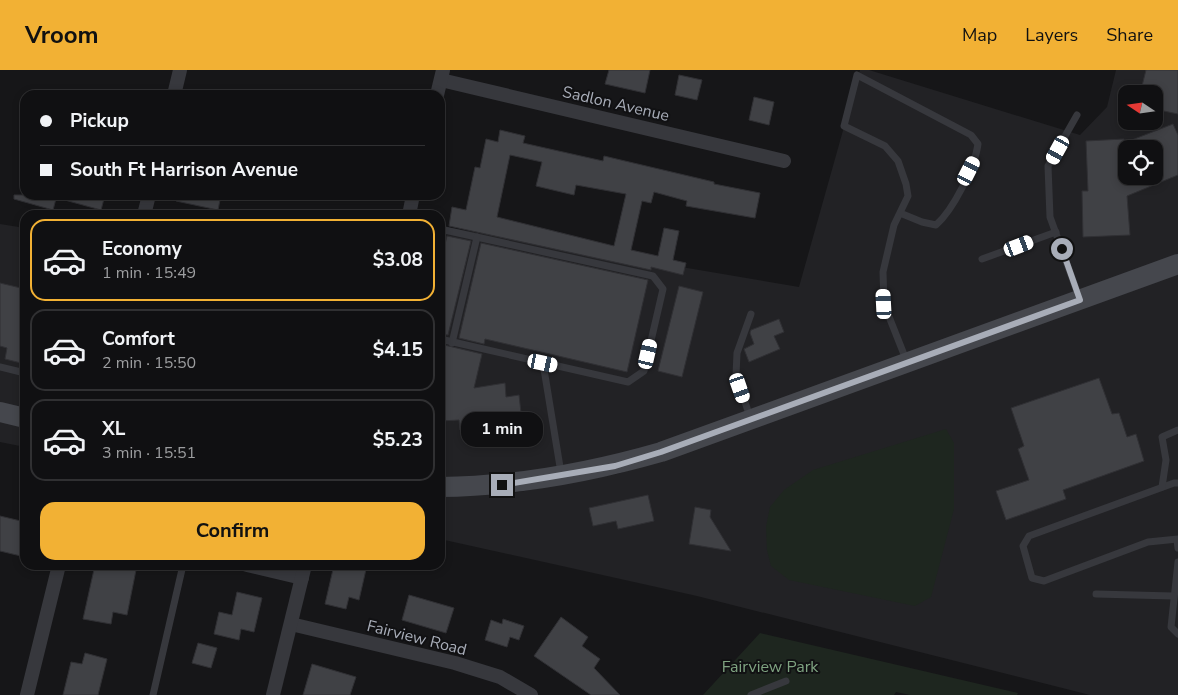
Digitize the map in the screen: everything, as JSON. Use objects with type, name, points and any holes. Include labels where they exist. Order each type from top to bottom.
[{"type":"main road","points":[[445,487],[517,484],[615,466],[751,420],[1178,264]]},
{"type":"main road","points":[[0,412],[20,417]]},
{"type":"street","points":[[175,90],[180,70]]},
{"type":"street","points":[[438,90],[442,75]]},
{"type":"street","name":"Sadlon Avenue","points":[[442,75],[784,161]]},
{"type":"street","points":[[27,695],[58,570]]},
{"type":"street","points":[[273,695],[303,571]]},
{"type":"street","name":"Fairview Road","points":[[291,624],[454,663],[500,677],[531,695]]},
{"type":"lane","points":[[900,213],[922,222],[936,225],[946,215],[977,156],[978,144],[971,135],[857,75],[844,126],[885,146],[898,161],[906,184],[908,196],[894,225],[883,272],[884,304],[907,362]]},
{"type":"lane","points":[[1077,116],[1048,166],[1050,217],[1080,300]]},
{"type":"lane","points":[[445,230],[652,276],[663,288],[644,371],[628,382],[445,341]]},
{"type":"lane","points":[[982,259],[1056,232]]},
{"type":"lane","points":[[452,343],[476,236]]},
{"type":"lane","points":[[751,314],[738,353],[736,375],[751,420]]},
{"type":"lane","points":[[543,363],[562,476]]},
{"type":"lane","points":[[0,367],[20,372]]},
{"type":"lane","points":[[1162,487],[1166,460],[1162,437],[1178,430]]},
{"type":"lane","points":[[1178,484],[1162,487],[1029,536],[1023,546],[1032,578],[1044,581],[1148,542],[1178,539],[1178,548]]},
{"type":"lane","points":[[1178,562],[1171,627],[1178,634]]},
{"type":"lane","points":[[153,695],[182,570]]},
{"type":"lane","points":[[1096,594],[1173,596]]},
{"type":"lane","points":[[751,695],[786,681]]},
{"type":"shaded area","points":[[860,70],[869,70],[1080,135],[1107,107],[1116,70],[1178,70],[1178,255],[657,444],[612,457],[515,475],[445,479],[445,227],[799,287]]},
{"type":"shaded area","points":[[0,224],[20,227],[20,408],[0,403]]},
{"type":"shaded area","points":[[1178,274],[1178,695],[1090,695],[697,596],[445,540],[445,496],[519,492],[617,474],[664,460]]},
{"type":"shaded area","points":[[0,421],[20,426],[20,446],[0,442]]},
{"type":"green space","points":[[946,429],[954,443],[954,509],[931,597],[915,606],[789,580],[771,566],[767,550],[766,527],[770,507],[784,490],[813,470]]},
{"type":"green space","name":"Fairview Park","points":[[760,633],[1018,693],[1017,695],[910,695],[896,692],[894,695],[703,695]]},
{"type":"building","points":[[609,70],[650,70],[645,93],[605,84]]},
{"type":"building","points":[[1146,70],[1178,70],[1178,114],[1163,111],[1163,85],[1142,85]]},
{"type":"building","points":[[679,75],[702,80],[697,100],[675,95]]},
{"type":"building","points":[[754,97],[774,102],[769,125],[749,120]]},
{"type":"building","points":[[1173,124],[1178,135],[1178,175],[1163,181],[1163,140],[1132,140],[1158,130],[1163,130],[1163,128]]},
{"type":"building","points":[[500,130],[525,136],[523,143],[603,161],[604,156],[714,182],[714,184],[760,193],[755,218],[686,206],[687,201],[654,192],[651,203],[642,201],[631,250],[658,256],[664,228],[679,231],[673,260],[686,263],[683,275],[651,267],[651,270],[449,226],[452,207],[466,210],[475,167],[480,168],[486,139],[498,142]],"holes":[[[510,155],[542,162],[536,186],[574,195],[576,185],[626,194],[614,246],[497,217]]]},
{"type":"building","points":[[1124,139],[1118,140],[1118,185],[1154,185],[1127,196],[1130,235],[1083,237],[1082,191],[1088,191],[1086,141]]},
{"type":"building","points":[[14,195],[20,195],[20,200],[56,200],[53,210],[14,199]]},
{"type":"building","points":[[65,200],[104,200],[101,210]]},
{"type":"building","points":[[176,200],[220,200],[218,210]]},
{"type":"building","points":[[447,236],[471,241],[448,335],[445,335],[445,244]]},
{"type":"building","points":[[481,243],[648,280],[627,372],[485,339],[484,344],[459,338]]},
{"type":"building","points":[[0,283],[20,288],[20,363],[5,359],[7,348],[0,346]]},
{"type":"building","points":[[679,286],[703,292],[682,377],[658,371]]},
{"type":"building","points":[[779,319],[784,332],[774,336],[780,349],[749,362],[744,349],[754,344],[750,333],[751,330]]},
{"type":"building","points":[[445,345],[482,354],[474,388],[505,383],[506,397],[519,395],[522,422],[460,430],[459,420],[445,421]]},
{"type":"building","points":[[1099,378],[1112,414],[1119,413],[1127,437],[1136,434],[1144,461],[1063,490],[1066,499],[1006,520],[996,491],[1029,480],[1018,449],[1024,446],[1011,408]]},
{"type":"building","points":[[648,495],[654,521],[618,529],[616,521],[593,526],[589,508]]},
{"type":"building","points":[[695,507],[711,510],[710,517],[731,551],[689,544]]},
{"type":"building","points":[[0,516],[20,521],[20,556],[0,551]]},
{"type":"building","points":[[94,570],[136,570],[127,615],[113,612],[111,624],[83,619]]},
{"type":"building","points":[[333,570],[366,570],[359,600],[349,597],[346,609],[325,604]]},
{"type":"building","points":[[237,592],[262,598],[254,632],[241,629],[239,640],[214,634],[219,612],[232,615]]},
{"type":"building","points":[[409,595],[454,608],[446,633],[402,620]]},
{"type":"building","points":[[561,617],[588,637],[582,646],[600,659],[594,668],[620,695],[591,695],[534,656]]},
{"type":"building","points":[[503,619],[524,626],[519,640],[510,637],[507,647],[485,640],[491,620],[502,624]]},
{"type":"building","points":[[198,643],[217,648],[211,668],[192,663]]},
{"type":"building","points":[[85,653],[107,659],[98,695],[63,695],[71,662],[82,664]]},
{"type":"building","points":[[312,664],[356,677],[350,695],[303,695]]},
{"type":"route","points":[[502,485],[517,484],[615,466],[661,452],[1080,300],[1062,249]]}]
